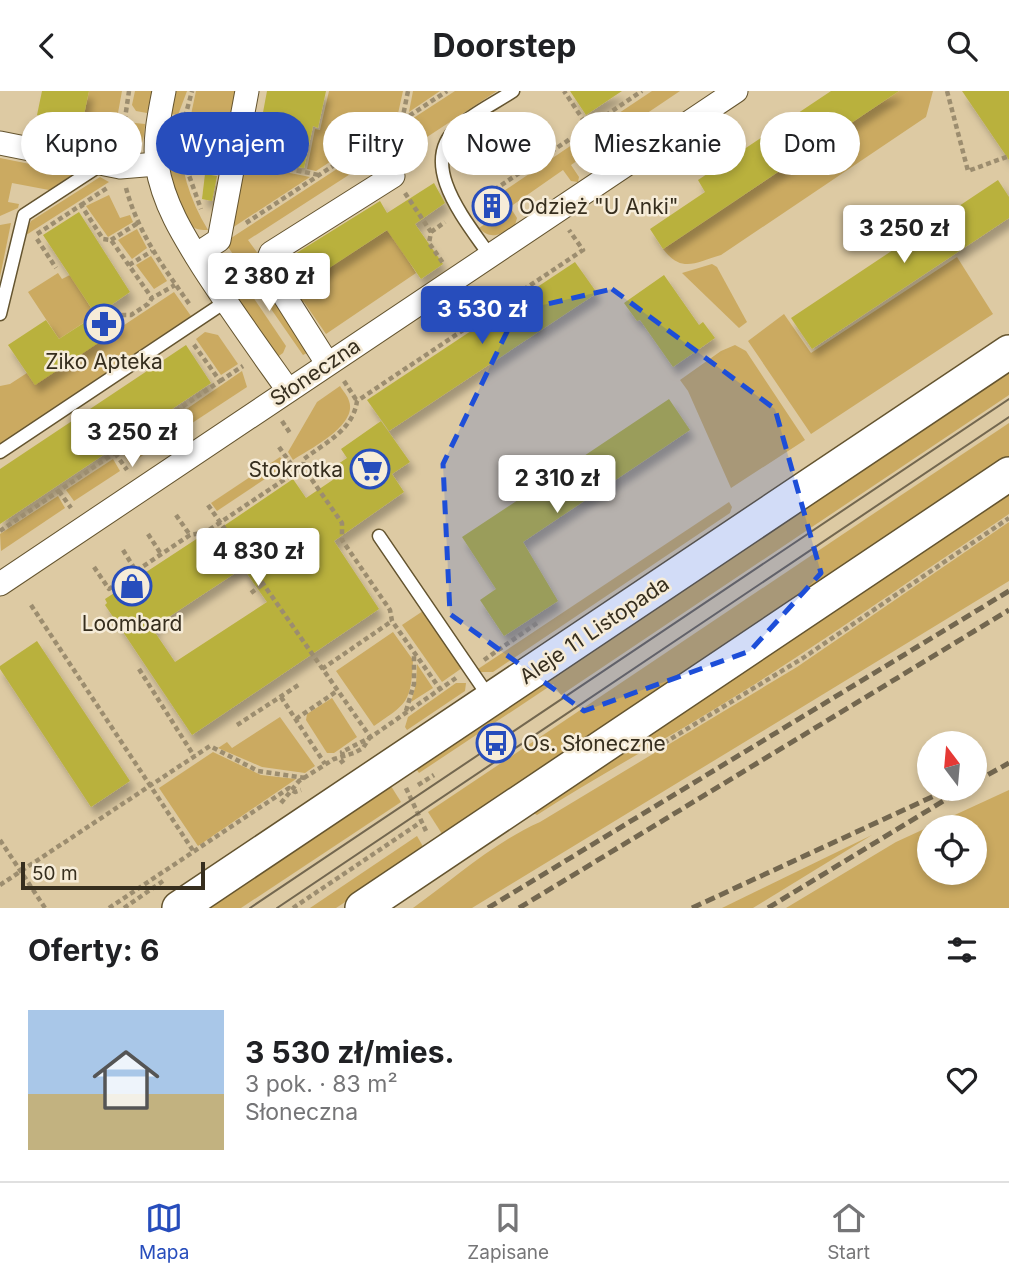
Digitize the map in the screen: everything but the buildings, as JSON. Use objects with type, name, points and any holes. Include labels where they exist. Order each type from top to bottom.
[{"type":"main road","name":"Aleje 11 Listopada","points":[[175,893],[392,766],[1009,352]]},
{"type":"main road","points":[[362,908],[1009,474]]},
{"type":"street","points":[[161,112],[164,91]]},
{"type":"street","points":[[243,112],[247,91]]},
{"type":"street","name":"Słoneczna","points":[[0,585],[736,91]]},
{"type":"street","points":[[0,143],[21,147]]},
{"type":"street","points":[[160,175],[169,207],[196,255],[225,302],[288,390]]},
{"type":"street","points":[[196,255],[219,240],[230,175]]},
{"type":"street","points":[[327,363],[270,273],[267,263],[271,253],[393,176]]},
{"type":"lane","points":[[490,256],[444,182],[440,168],[442,150],[456,128],[513,91]]},
{"type":"lane","points":[[0,314],[24,215],[85,175]]},
{"type":"lane","points":[[0,452],[225,302]]},
{"type":"lane","points":[[379,536],[491,699]]},
{"type":"path","points":[[404,112],[408,91]]},
{"type":"path","points":[[416,112],[447,91]]},
{"type":"path","points":[[564,91],[578,112]]},
{"type":"path","points":[[610,112],[642,91]]},
{"type":"path","points":[[947,91],[968,171],[1009,156]]},
{"type":"path","points":[[472,204],[570,139]]},
{"type":"path","points":[[219,240],[323,172]]},
{"type":"path","points":[[309,173],[319,175]]},
{"type":"path","points":[[393,176],[430,232],[429,243],[446,266]]},
{"type":"path","points":[[56,268],[35,235],[111,185]]},
{"type":"path","points":[[81,205],[103,239],[111,240],[138,223]]},
{"type":"path","points":[[430,232],[452,218]]},
{"type":"path","points":[[357,401],[583,250],[569,230]]},
{"type":"path","points":[[111,240],[152,298]]},
{"type":"path","points":[[129,265],[152,251]]},
{"type":"path","points":[[114,319],[120,315],[131,315],[148,304],[152,298],[176,285]]},
{"type":"path","points":[[198,333],[190,338],[220,381]]},
{"type":"path","points":[[0,531],[238,370]]},
{"type":"path","points":[[347,386],[357,401],[355,414],[348,426],[303,459],[303,467],[342,523],[342,540],[390,610],[392,621],[440,689]]},
{"type":"path","points":[[167,417],[178,433]]},
{"type":"path","points":[[279,447],[296,471]]},
{"type":"path","points":[[115,453],[125,467]]},
{"type":"path","points":[[94,567],[109,589],[190,535],[205,532],[303,467]]},
{"type":"path","points":[[59,491],[69,505]]},
{"type":"path","points":[[208,505],[392,766],[408,792],[421,822],[443,854]]},
{"type":"path","points":[[176,515],[190,535]]},
{"type":"path","points":[[653,749],[803,658],[1009,518]]},
{"type":"path","points":[[148,534],[161,554]]},
{"type":"path","points":[[122,550],[136,571]]},
{"type":"path","points":[[251,593],[263,584]]},
{"type":"path","points":[[31,605],[194,852]]},
{"type":"path","points":[[322,669],[392,621]]},
{"type":"path","points":[[406,712],[414,684],[414,652]]},
{"type":"path","points":[[139,669],[194,756]]},
{"type":"path","points":[[237,725],[300,684]]},
{"type":"path","points":[[296,719],[337,691]]},
{"type":"path","points":[[281,697],[325,764]]},
{"type":"path","points":[[339,765],[344,760],[342,752],[371,737]]},
{"type":"path","points":[[0,885],[210,746],[258,771],[305,778]]},
{"type":"path","points":[[275,808],[305,778],[343,756]]},
{"type":"path","points":[[109,908],[289,788],[300,791],[310,784]]},
{"type":"path","points":[[293,908],[421,822]]},
{"type":"path","points":[[0,840],[45,908]]},
{"type":"path","points":[[124,908],[175,893]]},
{"type":"highlighted area","points":[[612,289],[775,409],[821,573],[750,651],[584,711],[450,614],[443,464],[517,311]]},
{"type":"shaded area","points":[[89,91],[122,91],[118,112],[85,112]]},
{"type":"shaded area","points":[[135,91],[153,91],[147,113],[136,111],[132,105]]},
{"type":"shaded area","points":[[173,91],[187,91],[179,112],[170,112]]},
{"type":"shaded area","points":[[196,91],[239,91],[235,112],[192,112]]},
{"type":"shaded area","points":[[329,91],[403,91],[398,112],[324,112]]},
{"type":"shaded area","points":[[413,91],[440,91],[409,112]]},
{"type":"shaded area","points":[[455,91],[497,91],[465,112],[442,112],[442,127],[428,136],[428,112],[423,112]]},
{"type":"shaded area","points":[[652,91],[680,91],[649,112],[620,112]]},
{"type":"shaded area","points":[[899,91],[933,91],[926,117],[860,161],[860,117]]},
{"type":"shaded area","points":[[323,117],[323,166],[316,171],[309,169],[309,159],[315,129],[320,130]]},
{"type":"shaded area","points":[[142,124],[145,124],[142,141]]},
{"type":"shaded area","points":[[570,146],[570,175],[578,175],[578,182],[571,181],[563,170],[556,175],[556,156]]},
{"type":"shaded area","points":[[0,158],[21,162],[21,175],[72,175],[49,190],[12,183],[8,202],[19,204],[18,208],[0,216]]},
{"type":"shaded area","points":[[172,175],[185,175],[196,207],[208,230],[192,226],[180,207]]},
{"type":"shaded area","points":[[239,175],[310,177],[229,230]]},
{"type":"shaded area","points":[[328,175],[349,175],[248,240],[259,255],[311,351],[303,355],[228,247],[228,240]]},
{"type":"shaded area","points":[[528,175],[556,175],[510,207],[517,218],[515,225],[492,235],[479,228],[507,209],[498,195]]},
{"type":"shaded area","points":[[774,175],[840,175],[721,255],[697,263],[683,264],[670,257],[663,249]]},
{"type":"shaded area","points":[[100,177],[109,182],[23,237],[31,221]]},
{"type":"shaded area","points":[[109,195],[120,218],[130,215],[133,222],[108,237],[86,206]]},
{"type":"shaded area","points":[[11,223],[0,277],[0,225]]},
{"type":"shaded area","points":[[137,229],[147,248],[132,259],[118,240]]},
{"type":"shaded area","points":[[389,229],[416,273],[326,334],[304,302],[298,306],[290,293]]},
{"type":"shaded area","points":[[224,254],[286,346],[283,353],[276,358],[222,277]]},
{"type":"shaded area","points":[[151,256],[167,281],[154,289],[136,265]]},
{"type":"shaded area","points":[[957,257],[993,314],[811,434],[748,341],[784,314],[811,353]]},
{"type":"shaded area","points":[[712,264],[717,267],[747,322],[739,328],[682,273]]},
{"type":"shaded area","points":[[58,273],[62,279],[70,275],[95,314],[59,339],[28,292]]},
{"type":"shaded area","points":[[174,292],[191,316],[0,444],[0,386],[10,384],[27,373],[35,384]]},
{"type":"shaded area","points":[[205,332],[218,335],[238,364],[221,375],[196,339]]},
{"type":"shaded area","points":[[735,345],[746,351],[805,440],[731,488],[688,391],[680,380],[721,351]]},
{"type":"shaded area","points":[[242,371],[247,387],[183,429],[175,417]]},
{"type":"shaded area","points":[[1009,371],[1009,395],[561,695],[553,684],[419,773],[414,766]]},
{"type":"shaded area","points":[[340,386],[349,401],[350,410],[346,419],[321,443],[293,460],[288,452],[317,402]]},
{"type":"shaded area","points":[[165,423],[173,435],[130,464],[122,452]]},
{"type":"shaded area","points":[[1009,423],[1009,456],[444,837],[428,812]]},
{"type":"shaded area","points":[[280,457],[286,465],[217,511],[211,503]]},
{"type":"shaded area","points":[[113,459],[120,471],[74,501],[66,490]]},
{"type":"shaded area","points":[[1009,490],[1009,514],[846,624],[721,705],[537,815],[530,811]]},
{"type":"shaded area","points":[[58,496],[65,508],[1,551],[0,534]]},
{"type":"shaded area","points":[[729,502],[732,507],[730,513],[493,672],[481,672],[478,669]]},
{"type":"shaded area","points":[[1009,522],[1009,581],[472,908],[413,908],[506,840],[797,667]]},
{"type":"shaded area","points":[[423,611],[462,668],[442,682],[402,625]]},
{"type":"shaded area","points":[[393,632],[413,660],[411,685],[401,706],[374,726],[336,671]]},
{"type":"shaded area","points":[[417,664],[433,688],[411,702],[416,684]]},
{"type":"shaded area","points":[[456,683],[466,683],[465,691],[407,730],[405,727],[408,717]]},
{"type":"shaded area","points":[[332,698],[357,737],[334,753],[327,753],[306,720],[307,714]]},
{"type":"shaded area","points":[[280,717],[315,766],[305,773],[262,767],[218,748],[227,742],[232,748]]},
{"type":"shaded area","points":[[213,752],[261,775],[296,779],[198,846],[159,788]]},
{"type":"shaded area","points":[[389,783],[401,802],[241,908],[202,908]]},
{"type":"shaded area","points":[[1009,790],[1009,908],[786,908],[896,842],[917,832],[917,885],[987,885],[987,815],[955,815]]},
{"type":"shaded area","points":[[872,835],[753,908],[722,908]]},
{"type":"shaded area","points":[[417,836],[425,850],[336,908],[310,908]]},
{"type":"tram line","points":[[250,908],[1009,399]]},
{"type":"tram line","points":[[277,908],[1009,417]]},
{"type":"railway","points":[[488,908],[1009,591]]},
{"type":"railway","points":[[519,908],[1009,610]]},
{"type":"railway","points":[[987,775],[1009,763]]},
{"type":"railway","points":[[692,908],[923,801]]},
{"type":"railway","points":[[768,908],[943,801]]},
{"type":"place","name":"Odzież \"U Anki\"","points":[[492,206]]},
{"type":"place","name":"Ziko Apteka","points":[[104,324]]},
{"type":"place","name":"Stokrotka","points":[[370,469]]},
{"type":"place","name":"Loombard","points":[[132,586]]},
{"type":"place","name":"Os. Słoneczne","points":[[496,743]]}]
